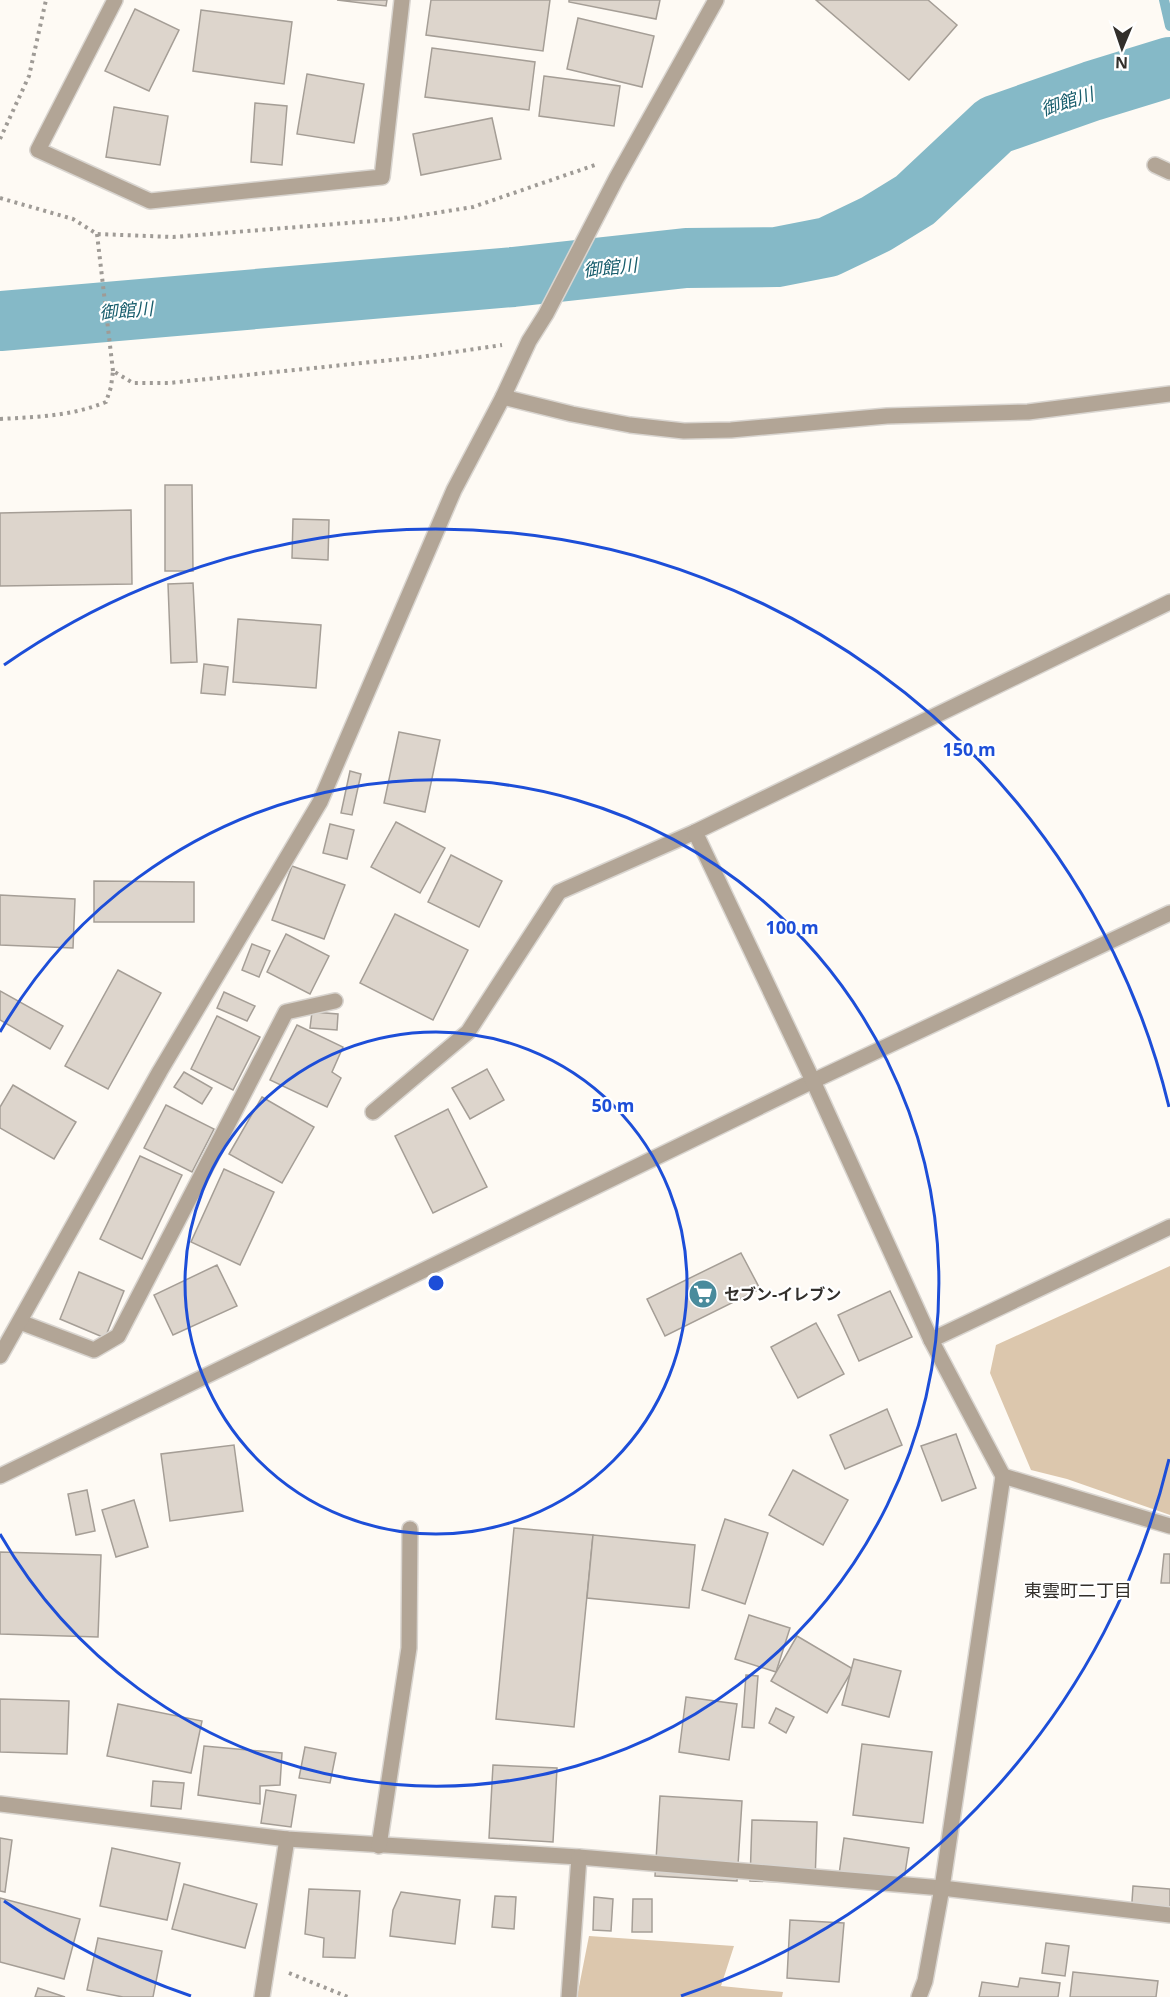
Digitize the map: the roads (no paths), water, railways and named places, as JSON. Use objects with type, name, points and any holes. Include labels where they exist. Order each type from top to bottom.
[{"type":"street","points":[[115,0],[38,150],[150,201],[382,177],[402,0]]},
{"type":"street","points":[[0,1356],[160,1071],[320,802],[454,490],[503,397],[529,340],[546,314],[615,179],[632,153],[716,0]]},
{"type":"street","points":[[1155,165],[1170,172]]},
{"type":"street","points":[[503,397],[630,425],[684,431],[731,430],[886,416],[1028,412],[1170,394]]},
{"type":"street","points":[[373,1112],[468,1032],[559,892],[695,832],[1170,602]]},
{"type":"street","points":[[695,832],[813,1081],[931,1340],[1003,1476],[942,1888],[925,1981],[919,1997]]},
{"type":"street","points":[[0,1476],[813,1081],[1170,912]]},
{"type":"street","points":[[20,1322],[94,1350],[118,1336],[286,1012],[335,1001]]},
{"type":"street","points":[[931,1340],[1170,1227]]},
{"type":"street","points":[[1003,1476],[1170,1526]]},
{"type":"street","points":[[379,1846],[409,1648],[410,1528]]},
{"type":"street","points":[[0,1804],[287,1839],[579,1857],[942,1888],[1170,1916]]},
{"type":"street","points":[[262,1997],[287,1839]]},
{"type":"street","points":[[569,1997],[579,1857]]},
{"type":"waterway","points":[[1164,0],[1170,26]]},
{"type":"waterway","name":"御館川","points":[[0,321],[513,277],[686,258],[777,257],[828,247],[876,224],[915,200],[995,125],[1170,67]]},
{"type":"place","name":"セブン-イレブン","points":[[703,1294]]},
{"type":"district","name":"東雲町二丁目","points":[[1078,1590]]}]
